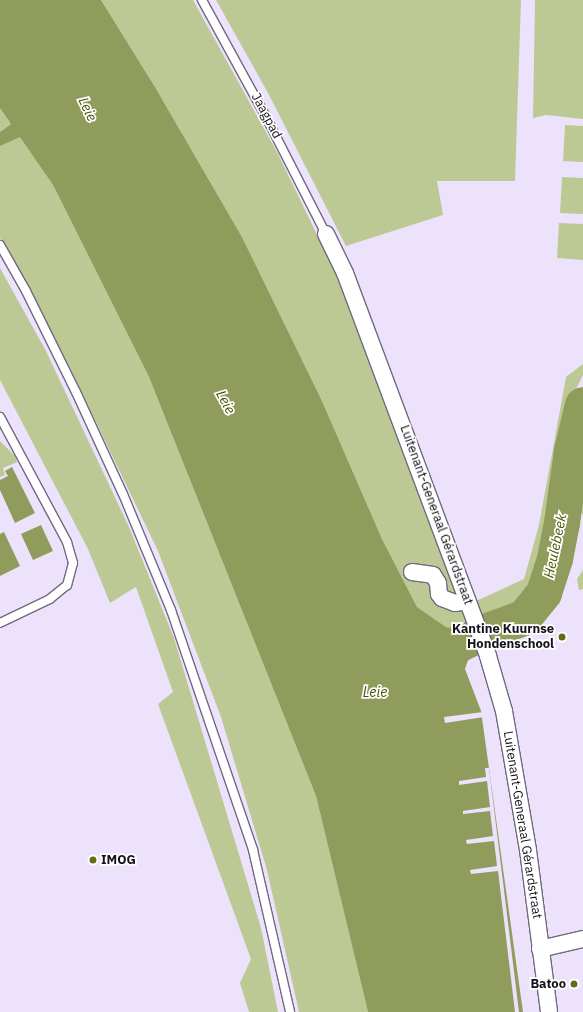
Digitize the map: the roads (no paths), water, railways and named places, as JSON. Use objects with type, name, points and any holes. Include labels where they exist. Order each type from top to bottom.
[{"type":"street","name":"Luitenant-Generaal Gérardstraat","points":[[326,234],[348,280],[466,606],[488,656],[505,717],[528,850],[540,949]]},
{"type":"street","points":[[412,572],[432,575],[438,583],[439,594],[442,598],[466,606]]},
{"type":"street","points":[[549,1012],[540,949],[583,939]]},
{"type":"lane","name":"Jaagpad","points":[[202,0],[279,140],[326,234]]},
{"type":"lane","points":[[0,245],[26,291],[80,399],[123,494],[171,610],[253,850],[290,1012]]},
{"type":"lane","points":[[0,417],[67,542],[73,563],[67,585],[50,599],[0,623]]},
{"type":"water","name":"Leie","points":[[0,0],[101,0],[155,87],[242,237],[322,401],[382,539],[417,607],[446,627],[463,632],[470,654],[465,669],[481,711],[523,1012],[368,1012],[316,796],[149,377],[53,185],[20,137],[0,146],[0,132],[11,124],[0,108]]},
{"type":"water","points":[[12,467],[35,513],[15,523],[0,490],[0,480],[8,476],[5,471]]},
{"type":"water","points":[[41,525],[53,551],[33,560],[21,534]]},
{"type":"water","points":[[4,532],[20,566],[0,576],[0,534]]},
{"type":"waterway","name":"Heulebeek","points":[[419,651],[460,644],[488,631],[524,618],[544,593],[555,559],[562,523],[572,451],[583,405]]},
{"type":"place","name":"Kantine Kuurnse Hondenschool","points":[[562,637]]},
{"type":"place","name":"IMOG","points":[[93,860]]},
{"type":"place","name":"Batoo","points":[[574,984]]}]
